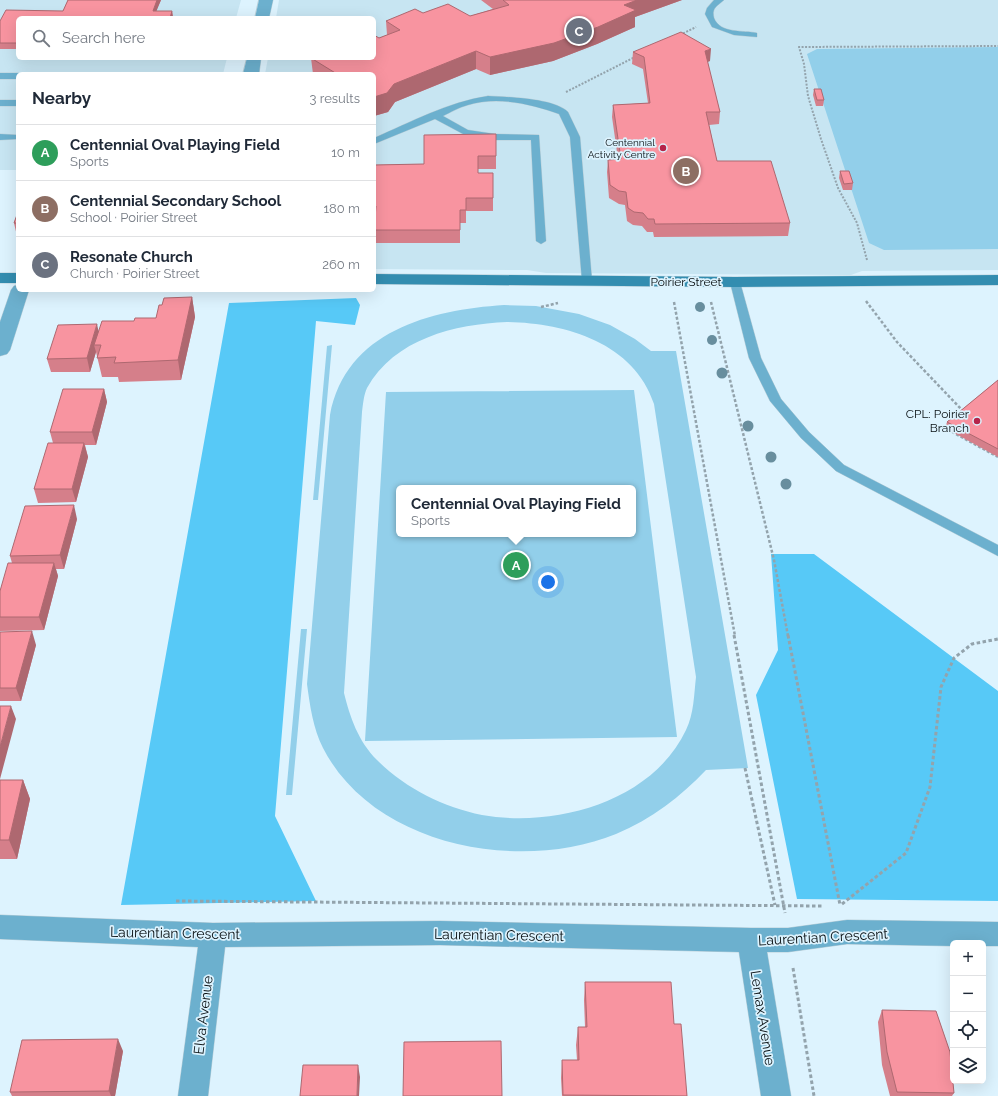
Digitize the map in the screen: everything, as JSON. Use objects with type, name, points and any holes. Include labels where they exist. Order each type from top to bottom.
[{"type":"street","points":[[262,16],[266,0]]},
{"type":"street","points":[[251,72],[254,60]]},
{"type":"street","points":[[0,278],[16,278]]},
{"type":"street","name":"Poirier Street","points":[[376,279],[735,282],[998,280]]},
{"type":"street","points":[[0,350],[19,292]]},
{"type":"street","name":"Laurentian Crescent","points":[[0,927],[213,935],[440,933],[751,940],[788,940],[847,932],[998,934]]},
{"type":"street","name":"Elva Avenue","points":[[193,1096],[213,935]]},
{"type":"street","name":"Lemax Avenue","points":[[751,940],[776,1096]]},
{"type":"lane","points":[[720,0],[715,2],[710,11],[710,20],[726,31],[754,35]]},
{"type":"lane","points":[[0,76],[16,76]]},
{"type":"lane","points":[[376,140],[468,102],[488,99],[520,100],[541,104],[563,112],[575,137],[587,281]]},
{"type":"lane","points":[[0,103],[16,103]]},
{"type":"lane","points":[[435,115],[466,132],[495,137],[536,137],[541,241]]},
{"type":"lane","points":[[0,137],[16,137]]},
{"type":"lane","points":[[735,282],[742,314],[755,358],[776,401],[805,435],[840,468],[998,551]]},
{"type":"path","points":[[675,37],[710,20]]},
{"type":"path","points":[[868,263],[857,223],[838,188],[821,139],[808,96],[804,64],[799,47],[998,46]]},
{"type":"path","points":[[541,104],[640,55]]},
{"type":"path","points":[[673,294],[783,905]]},
{"type":"path","points":[[710,297],[774,560],[840,906]]},
{"type":"path","points":[[864,297],[868,305],[897,342],[965,413],[960,417]]},
{"type":"path","points":[[950,424],[945,428],[998,457]]},
{"type":"path","points":[[832,906],[840,906],[906,853],[930,787],[941,687],[954,658],[972,644],[998,639]]},
{"type":"path","points":[[746,768],[775,905]]},
{"type":"path","points":[[176,901],[825,906]]},
{"type":"path","points":[[794,969],[814,1096]]},
{"type":"shaded area","points":[[0,0],[241,0],[237,16],[16,16],[16,60],[226,60],[224,72],[16,72],[16,170],[0,170]]},
{"type":"shaded area","points":[[279,0],[998,0],[998,270],[862,271],[851,275],[546,273],[527,270],[376,269],[376,72],[265,72],[268,60],[376,60],[376,16],[276,16]]},
{"type":"shaded area","points":[[998,47],[998,249],[884,250],[869,243],[807,54],[817,49]]},
{"type":"shaded area","points":[[356,298],[360,305],[355,325],[316,321],[275,816],[316,901],[121,905],[229,303]]},
{"type":"shaded area","points":[[504,305],[536,306],[579,314],[610,325],[635,339],[651,351],[676,351],[748,768],[706,770],[676,798],[642,821],[616,834],[578,846],[537,851],[495,850],[453,843],[413,829],[377,809],[346,782],[323,748],[314,725],[307,684],[330,415],[339,386],[354,363],[373,345],[395,330],[448,312]],"holes":[[[487,323],[529,323],[574,332],[595,340],[614,352],[631,366],[644,383],[654,404],[696,677],[689,724],[670,755],[650,775],[626,792],[599,804],[570,813],[540,817],[510,818],[482,815],[453,807],[412,788],[388,770],[370,753],[360,737],[352,720],[344,693],[362,412],[364,396],[367,388],[379,371],[393,357],[409,346],[428,337],[467,326]]]},
{"type":"shaded area","points":[[332,345],[318,500],[313,500],[327,346]]},
{"type":"shaded area","points":[[634,390],[677,737],[365,741],[386,392]]},
{"type":"shaded area","points":[[771,554],[814,554],[998,691],[998,901],[797,899],[756,695],[778,650]]},
{"type":"shaded area","points":[[301,629],[307,629],[292,795],[286,795]]},
{"type":"building","points":[[68,0],[157,0],[153,11],[172,11],[171,16],[16,16],[16,43],[0,43],[0,21],[6,10],[63,11]]},
{"type":"building","points":[[503,0],[637,0],[624,5],[636,10],[598,27],[554,43],[490,57],[476,51],[394,84],[387,93],[376,96],[376,72],[334,72],[314,60],[376,60],[376,36],[379,38],[400,30],[386,21],[415,9],[423,13],[448,4],[470,16],[509,5]]},
{"type":"building","name":"Centennial Activity Centre","points":[[681,32],[711,49],[705,51],[720,112],[706,112],[717,161],[771,161],[790,223],[655,224],[654,219],[648,219],[643,213],[634,212],[628,208],[626,192],[619,191],[610,185],[608,160],[621,159],[613,105],[650,103],[644,57],[633,52]]},
{"type":"building","points":[[814,89],[821,89],[824,100],[817,100]]},
{"type":"building","points":[[496,134],[496,156],[478,156],[478,173],[493,173],[493,198],[466,198],[466,210],[460,210],[460,230],[376,230],[376,165],[424,164],[424,135]]},
{"type":"building","points":[[840,171],[849,171],[853,183],[844,184]]},
{"type":"building","points":[[192,297],[178,360],[114,363],[116,357],[97,358],[101,345],[94,345],[102,321],[134,321],[135,318],[156,318],[159,305],[162,305],[164,298]]},
{"type":"building","points":[[97,324],[87,358],[47,359],[58,325]]},
{"type":"building","name":"CPL: Poirier Branch","points":[[998,380],[998,449],[947,422]]},
{"type":"building","points":[[63,389],[104,389],[92,432],[50,432]]},
{"type":"building","points":[[48,443],[84,443],[72,489],[34,489]]},
{"type":"building","points":[[74,505],[60,555],[10,556],[25,506]]},
{"type":"building","points":[[8,563],[54,563],[39,617],[0,617],[0,591]]},
{"type":"building","points":[[32,631],[16,688],[0,688],[0,632]]},
{"type":"building","points":[[0,706],[11,706],[0,747]]},
{"type":"building","points":[[0,780],[23,780],[9,840],[0,840]]},
{"type":"building","points":[[585,982],[671,982],[674,1024],[681,1024],[687,1096],[563,1095],[562,1060],[579,1060],[578,1027],[587,1027]]},
{"type":"building","points":[[882,1010],[936,1011],[950,1052],[950,1084],[953,1084],[954,1093],[897,1092],[887,1052]]},
{"type":"building","points":[[118,1039],[109,1091],[10,1092],[22,1040]]},
{"type":"building","points":[[501,1041],[502,1096],[403,1096],[404,1042]]},
{"type":"building","points":[[303,1065],[358,1065],[357,1096],[300,1096]]},
{"type":"place","name":"Resonate Church","points":[[579,31]]},
{"type":"place","name":"Centennial Activity Centre","points":[[663,148]]},
{"type":"place","name":"Centennial Secondary School","points":[[686,171]]},
{"type":"place","name":"CPL: Poirier Branch","points":[[977,421]]},
{"type":"place","name":"Centennial Oval Playing Field","points":[[516,565]]}]
